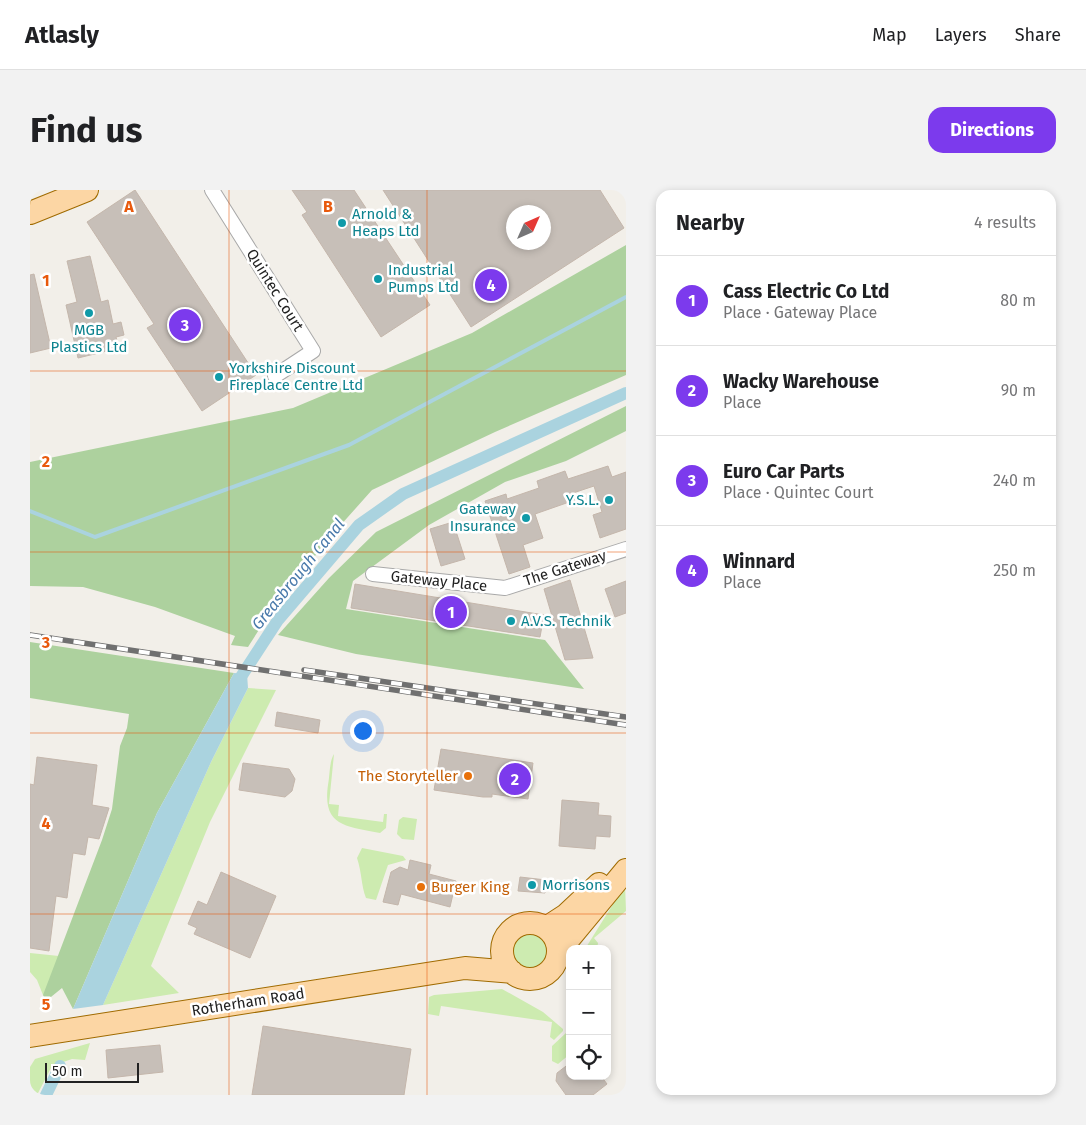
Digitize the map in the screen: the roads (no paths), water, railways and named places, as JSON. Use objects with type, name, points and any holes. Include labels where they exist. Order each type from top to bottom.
[{"type":"main road","points":[[30,213],[87,190]]},
{"type":"main road","points":[[558,952],[553,935],[546,928],[566,915],[626,860]]},
{"type":"main road","name":"Rotherham Road","points":[[40,1034],[465,968],[512,972],[523,979],[539,978],[553,967],[558,952],[626,870]]},
{"type":"main road","name":"Rotherham Road","points":[[465,968],[503,946],[506,936],[518,926],[534,924],[546,928]]},
{"type":"main road","points":[[503,946],[506,965],[512,972]]},
{"type":"street","name":"Quintec Court","points":[[212,190],[313,351],[275,376]]},
{"type":"street","name":"The Gateway","points":[[505,588],[626,549]]},
{"type":"street","name":"Gateway Place","points":[[373,574],[505,588]]},
{"type":"water","points":[[234,673],[247,674],[248,688],[211,762],[103,1005],[73,1009],[157,813]]},
{"type":"waterway","points":[[30,511],[95,537],[349,445],[626,297]]},
{"type":"waterway","name":"Greasbrough Canal","points":[[235,686],[278,620],[359,525],[403,494],[626,393]]},
{"type":"waterway","name":"Greasbrough Canal","points":[[46,1095],[60,1066]]},
{"type":"railway","points":[[30,635],[626,725]]},
{"type":"railway","points":[[304,670],[626,717]]},
{"type":"place","name":"Arnold & Heaps Ltd","points":[[342,223]]},
{"type":"place","name":"Industrial Pumps Ltd","points":[[378,279]]},
{"type":"place","name":"Winnard","points":[[491,285]]},
{"type":"place","name":"MGB Plastics Ltd","points":[[89,313]]},
{"type":"place","name":"Euro Car Parts","points":[[185,325]]},
{"type":"place","name":"Yorkshire Discount Fireplace Centre Ltd","points":[[219,377]]},
{"type":"place","name":"Y.S.L.","points":[[609,500]]},
{"type":"place","name":"Gateway Insurance","points":[[526,518]]},
{"type":"place","name":"Cass Electric Co Ltd","points":[[451,612]]},
{"type":"place","name":"A.V.S. Technik","points":[[511,621]]},
{"type":"place","name":"The Storyteller","points":[[468,776]]},
{"type":"place","name":"Wacky Warehouse","points":[[515,779]]},
{"type":"place","name":"Morrisons","points":[[532,885]]},
{"type":"place","name":"Burger King","points":[[421,887]]}]
